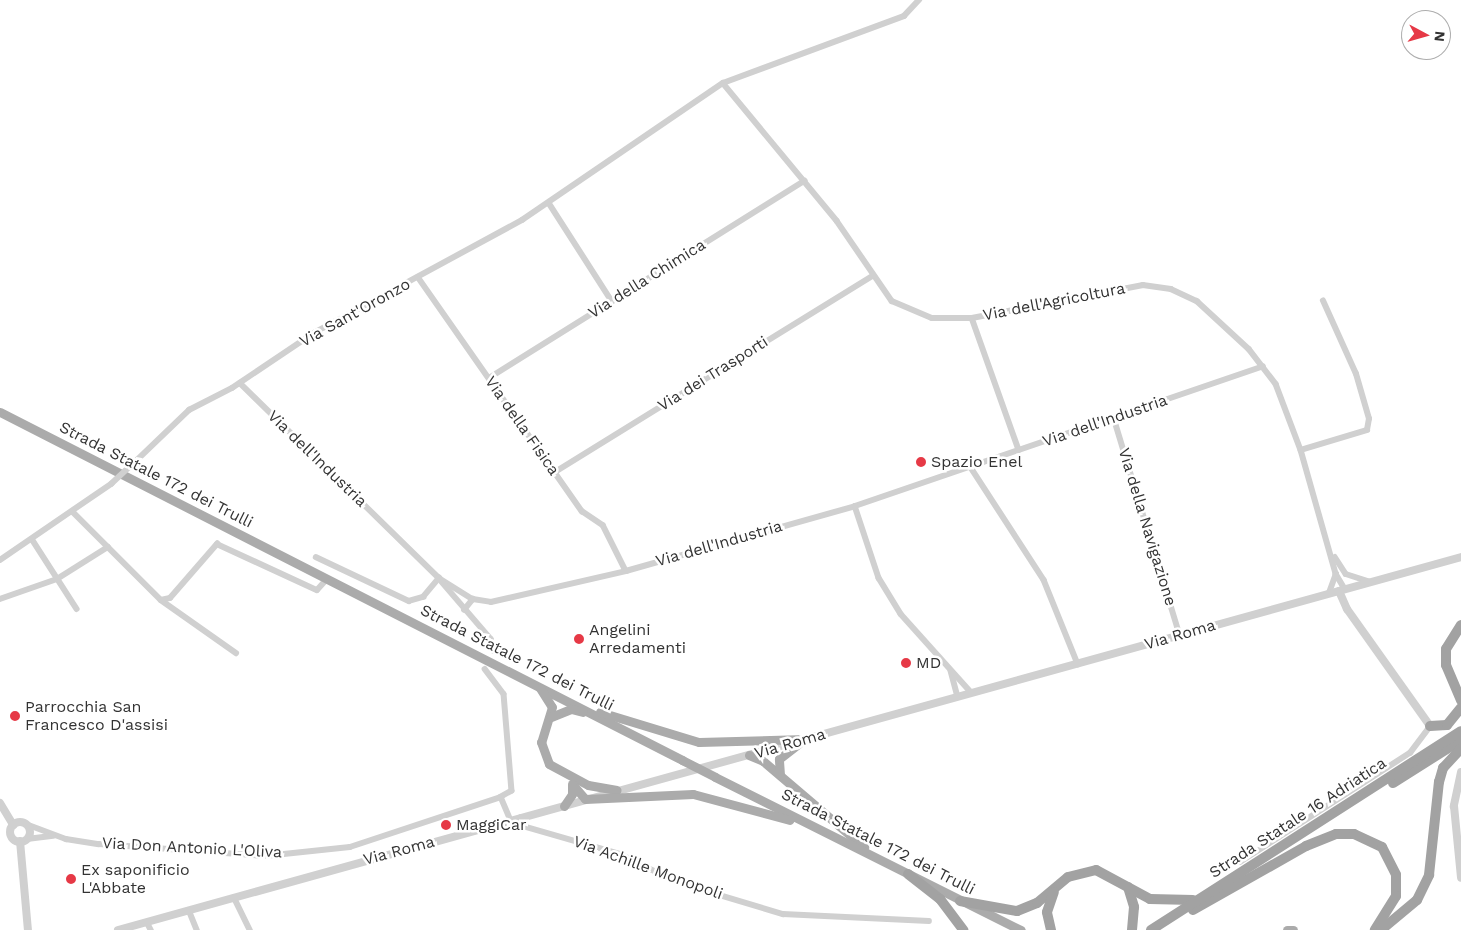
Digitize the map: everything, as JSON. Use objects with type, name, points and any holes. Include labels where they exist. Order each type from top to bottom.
[{"type":"highway","points":[[1461,624],[1446,649],[1446,665],[1461,701]]},
{"type":"highway","points":[[1430,726],[1447,725],[1461,708]]},
{"type":"highway","name":"Strada Statale 16 Adriatica","points":[[1151,930],[1461,731]]},
{"type":"highway","name":"Strada Statale 16 Adriatica","points":[[1162,930],[1461,740]]},
{"type":"highway","points":[[1381,930],[1401,916],[1417,900],[1429,875],[1439,782],[1443,768],[1461,749]]},
{"type":"highway","points":[[1188,913],[1306,846],[1336,834],[1354,834],[1382,847],[1396,875],[1396,896],[1375,930]]},
{"type":"highway","points":[[960,901],[1017,911],[1037,903],[1058,885],[1075,875],[1096,870],[1150,899],[1169,903],[1199,899]]},
{"type":"highway","points":[[908,874],[940,899],[963,930]]},
{"type":"highway","points":[[1050,930],[1047,912],[1058,885]]},
{"type":"highway","points":[[1128,887],[1134,907],[1132,930]]},
{"type":"highway","points":[[1398,930],[1401,916]]},
{"type":"main road","name":"Strada Statale 172 dei Trulli","points":[[0,412],[561,696],[682,760],[1021,930]]},
{"type":"main road","points":[[534,683],[548,698],[551,717],[541,742],[543,754],[555,770],[568,777],[617,790]]},
{"type":"main road","points":[[561,696],[660,733],[699,742],[805,739]]},
{"type":"main road","points":[[551,717],[571,708],[599,716]]},
{"type":"main road","points":[[780,775],[777,766],[783,752],[805,739]]},
{"type":"main road","points":[[749,755],[780,775],[880,860]]},
{"type":"main road","points":[[568,777],[573,786],[586,799],[693,794],[773,814],[834,837]]},
{"type":"main road","points":[[564,806],[573,786]]},
{"type":"main road","points":[[1287,930],[1294,930]]},
{"type":"street","name":"Via Sant'Oronzo","points":[[0,560],[111,484],[189,410],[240,384],[314,333],[549,203],[723,83],[904,16],[919,0]]},
{"type":"street","name":"Via dell'Agricoltura","points":[[723,83],[837,221],[872,276],[892,301],[932,318],[972,318],[1143,285],[1171,288],[1197,302],[1226,326],[1263,366],[1287,406],[1342,590]]},
{"type":"street","name":"Via della Chimica","points":[[490,378],[804,181]]},
{"type":"street","points":[[549,203],[612,301]]},
{"type":"street","name":"Via dei Trasporti","points":[[555,472],[872,276]]},
{"type":"street","name":"Via della Fisica","points":[[418,277],[582,512],[603,525],[626,571]]},
{"type":"street","points":[[1301,450],[1367,430],[1369,419],[1356,374],[1322,302]]},
{"type":"street","points":[[972,318],[1019,450]]},
{"type":"street","name":"Via dell'Industria","points":[[240,384],[440,578],[473,599],[508,601],[626,571],[855,506],[1263,366]]},
{"type":"street","name":"Via della Navigazione","points":[[1114,418],[1180,635]]},
{"type":"street","points":[[970,466],[1044,580],[1078,664]]},
{"type":"street","points":[[855,506],[879,578],[901,614],[972,693]]},
{"type":"street","points":[[72,512],[161,600],[236,652]]},
{"type":"street","points":[[32,539],[77,609]]},
{"type":"street","points":[[161,600],[170,598],[216,544],[317,590],[327,578]]},
{"type":"street","points":[[0,598],[58,579],[108,548]]},
{"type":"street","name":"Via dell'Agricoltura","points":[[1333,555],[1346,574]]},
{"type":"street","points":[[316,557],[409,601],[423,597],[440,578],[464,610],[491,640],[494,651]]},
{"type":"street","name":"Via Roma","points":[[118,930],[1461,557]]},
{"type":"street","name":"Via dell'Agricoltura","points":[[1329,594],[1336,574]]},
{"type":"street","points":[[1240,862],[1410,753],[1430,726],[1347,610],[1342,590],[1346,574],[1370,582]]},
{"type":"street","points":[[464,610],[473,599]]},
{"type":"street","points":[[485,669],[504,694],[512,791],[502,797],[511,820]]},
{"type":"street","points":[[950,670],[958,697]]},
{"type":"street","points":[[1461,772],[1454,806],[1461,878]]},
{"type":"street","name":"Via Don Antonio L'Oliva","points":[[23,840],[55,836],[186,850],[300,853],[350,847],[502,797]]},
{"type":"street","points":[[0,803],[13,825],[12,837],[23,840]]},
{"type":"street","name":"Via Achille Monopoli","points":[[521,817],[526,826],[620,854],[679,883],[783,914],[929,921]]},
{"type":"street","points":[[13,825],[26,824],[23,840],[28,930]]},
{"type":"street","name":"Via Don Antonio L'Oliva","points":[[26,824],[55,836]]},
{"type":"street","points":[[234,897],[250,930]]},
{"type":"street","points":[[190,910],[197,930]]},
{"type":"street","points":[[147,922],[151,930]]},
{"type":"place","name":"Spazio Enel","points":[[921,462]]},
{"type":"place","name":"Angelini Arredamenti","points":[[579,639]]},
{"type":"place","name":"MD","points":[[906,663]]},
{"type":"place","name":"Parrocchia San Francesco D'assisi","points":[[15,716]]},
{"type":"place","name":"MaggiCar","points":[[446,825]]},
{"type":"place","name":"Ex saponificio L'Abbate","points":[[71,879]]}]
